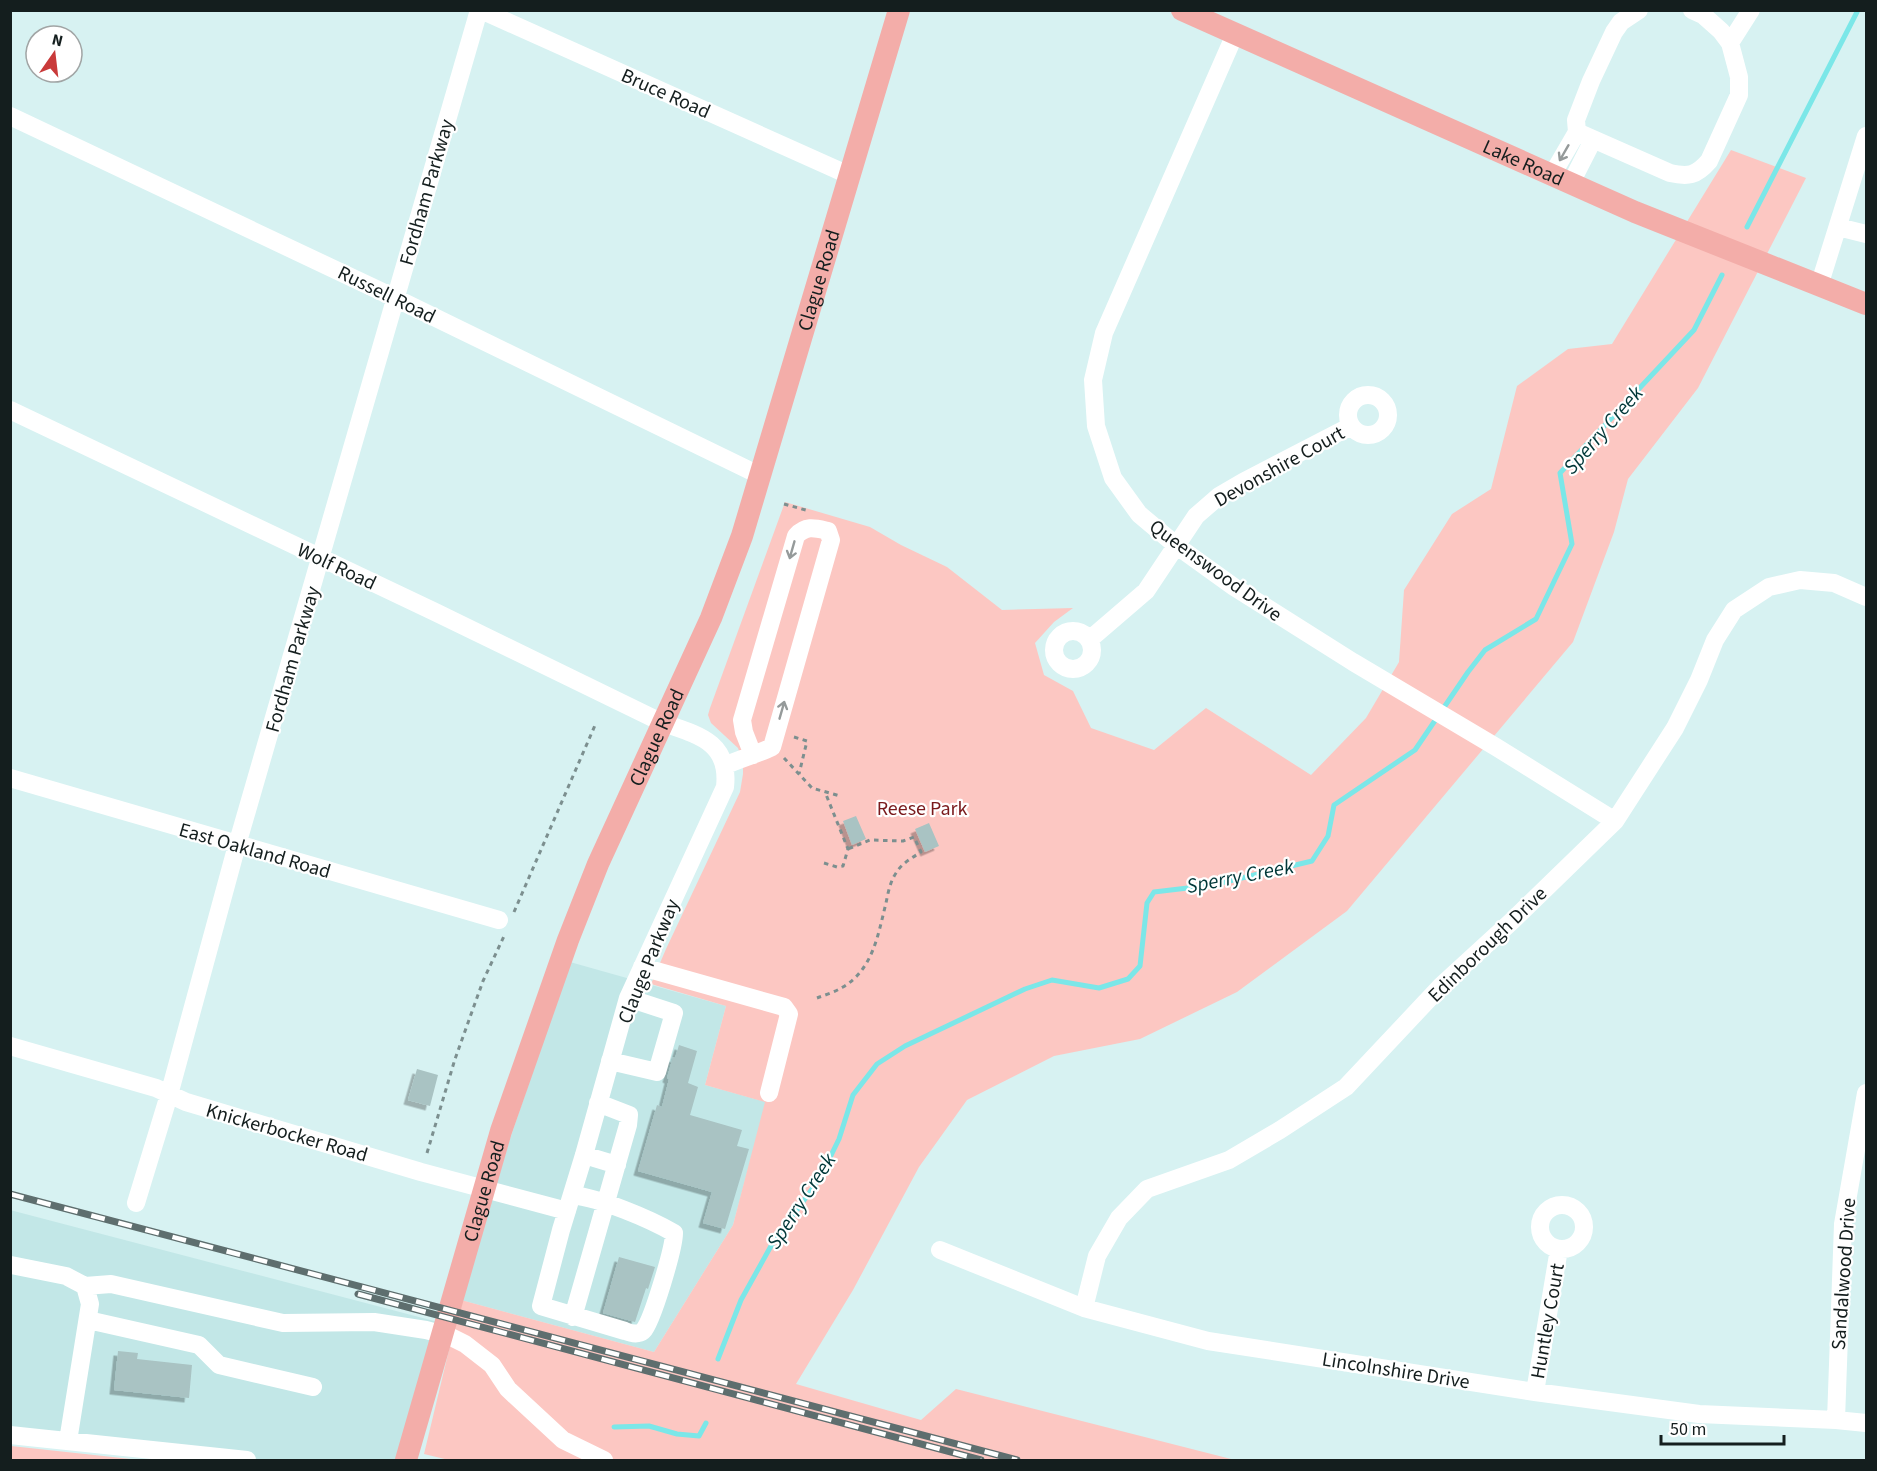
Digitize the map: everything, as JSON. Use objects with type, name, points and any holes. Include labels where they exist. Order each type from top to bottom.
[{"type":"main road","name":"Clague Road","points":[[406,1461],[501,1131],[568,940],[594,875],[711,618],[742,536],[899,10]]},
{"type":"main road","name":"Lake Road","points":[[1182,10],[1635,212],[1866,304]]},
{"type":"street","name":"Bruce Road","points":[[480,10],[851,176]]},
{"type":"street","name":"Fordham Parkway","points":[[136,1203],[169,1095],[237,845],[480,10]]},
{"type":"street","points":[[1577,132],[1670,173],[1684,176],[1702,169],[1712,155],[1739,95],[1739,77],[1730,43],[1722,31],[1703,15],[1692,10]]},
{"type":"street","points":[[1730,43],[1751,10]]},
{"type":"street","points":[[1562,179],[1577,132],[1576,120],[1614,32],[1621,22],[1633,12]]},
{"type":"street","name":"Queenswood Drive","points":[[1235,34],[1104,333],[1093,380],[1096,426],[1113,478],[1139,514],[1177,546],[1234,587],[1353,662],[1615,820]]},
{"type":"street","name":"Russell Road","points":[[10,116],[395,298],[761,476]]},
{"type":"street","points":[[1820,286],[1866,135]]},
{"type":"street","points":[[1562,179],[1593,140]]},
{"type":"street","points":[[1838,227],[1866,234]]},
{"type":"street","name":"Wolf Road","points":[[10,410],[663,723]]},
{"type":"street","name":"Devonshire Court","points":[[1089,640],[1146,591],[1196,516],[1219,496],[1351,426]]},
{"type":"street","points":[[663,723],[711,743],[719,753],[724,766],[772,747],[831,540],[828,531],[813,527],[802,529],[796,536],[742,720],[753,754]]},
{"type":"street","name":"Edinborough Drive","points":[[1084,1308],[1097,1256],[1119,1218],[1148,1189],[1229,1160],[1346,1087],[1441,986],[1512,921],[1615,820],[1676,728],[1700,680],[1715,640],[1734,610],[1769,587],[1800,580],[1834,583],[1866,597]]},
{"type":"street","name":"Clauge Parkway","points":[[573,1317],[541,1306],[628,998],[725,787],[724,766]]},
{"type":"street","name":"East Oakland Road","points":[[10,778],[499,920]]},
{"type":"street","points":[[642,967],[784,1007],[789,1014],[770,1093]]},
{"type":"street","points":[[610,1061],[657,1072],[674,1013],[628,998]]},
{"type":"street","name":"Knickerbocker Road","points":[[10,1046],[156,1088],[186,1102],[421,1172],[570,1203],[587,1197],[653,1222],[674,1233],[668,1264],[648,1322],[642,1332],[625,1332],[573,1317]]},
{"type":"street","name":"Sandalwood Drive","points":[[1836,1420],[1843,1224],[1866,1093]]},
{"type":"street","points":[[573,1317],[628,1125],[629,1115],[598,1103]]},
{"type":"street","points":[[584,1155],[617,1165]]},
{"type":"street","name":"Huntley Court","points":[[1535,1392],[1560,1249]]},
{"type":"street","name":"Lincolnshire Drive","points":[[940,1250],[1084,1308],[1208,1341],[1535,1392],[1699,1414],[1866,1423]]},
{"type":"street","points":[[11,1265],[66,1276],[85,1286],[111,1284],[283,1323],[374,1322],[426,1330],[448,1336],[465,1344],[492,1365],[508,1389],[563,1440],[604,1461]]},
{"type":"street","points":[[68,1441],[90,1304],[85,1286]]},
{"type":"street","points":[[88,1320],[199,1345],[219,1365],[313,1387]]},
{"type":"street","points":[[10,1436],[247,1461]]},
{"type":"path","points":[[794,737],[807,741],[799,774]]},
{"type":"path","points":[[784,758],[812,788],[840,796]]},
{"type":"path","points":[[824,863],[837,867],[843,866],[848,849],[825,792]]},
{"type":"path","points":[[817,998],[842,988],[857,976],[868,962],[875,948],[890,884],[896,871],[906,861],[921,852],[914,837],[903,842],[870,840],[848,849]]},
{"type":"shaded area","points":[[570,962],[726,1006],[705,1085],[766,1102],[733,1225],[654,1352],[461,1300],[510,1139]]},
{"type":"shaded area","points":[[10,1210],[438,1322],[400,1460],[268,1460],[11,1442]]},
{"type":"green space","name":"Reese Park","points":[[1731,150],[1806,178],[1698,388],[1628,479],[1614,532],[1573,642],[1347,911],[1237,992],[1140,1039],[1054,1056],[967,1100],[919,1167],[853,1290],[796,1384],[921,1420],[956,1389],[1235,1460],[449,1460],[424,1454],[461,1300],[654,1352],[733,1225],[765,1102],[705,1085],[726,1006],[651,984],[740,792],[743,763],[738,748],[711,723],[708,715],[785,502],[870,527],[947,567],[1002,610],[1073,608],[1054,622],[1035,643],[1044,675],[1073,691],[1091,728],[1154,750],[1206,708],[1311,775],[1366,718],[1399,662],[1404,590],[1452,514],[1491,489],[1517,386],[1568,349],[1612,344]]},
{"type":"green space","points":[[11,1446],[140,1460],[11,1460]]},
{"type":"building","points":[[856,816],[866,839],[852,845],[843,821]]},
{"type":"building","points":[[929,823],[939,846],[925,852],[915,829]]},
{"type":"building","points":[[679,1045],[697,1051],[688,1083],[698,1087],[690,1115],[742,1130],[737,1146],[749,1149],[725,1229],[703,1223],[712,1192],[638,1171],[657,1105],[662,1107],[669,1079],[667,1078]]},
{"type":"building","points":[[417,1069],[438,1075],[430,1106],[408,1100]]},
{"type":"building","points":[[619,1257],[655,1267],[635,1322],[603,1313]]},
{"type":"building","points":[[118,1351],[138,1353],[137,1359],[192,1365],[189,1398],[114,1390]]},
{"type":"waterway","name":"Sperry Creek","points":[[1747,227],[1857,12]]},
{"type":"waterway","name":"Sperry Creek","points":[[718,1359],[741,1300],[771,1246],[820,1178],[839,1139],[853,1095],[877,1064],[905,1046],[1025,989],[1052,980],[1099,988],[1128,979],[1140,966],[1147,903],[1154,892],[1213,885],[1312,861],[1328,836],[1334,805],[1415,750],[1485,650],[1536,619],[1572,544],[1560,473],[1694,330],[1722,275]]},
{"type":"waterway","points":[[614,1427],[649,1426],[677,1434],[699,1436],[706,1423]]},
{"type":"railway","points":[[10,1194],[1017,1460]]},
{"type":"railway","points":[[358,1294],[981,1460]]}]
